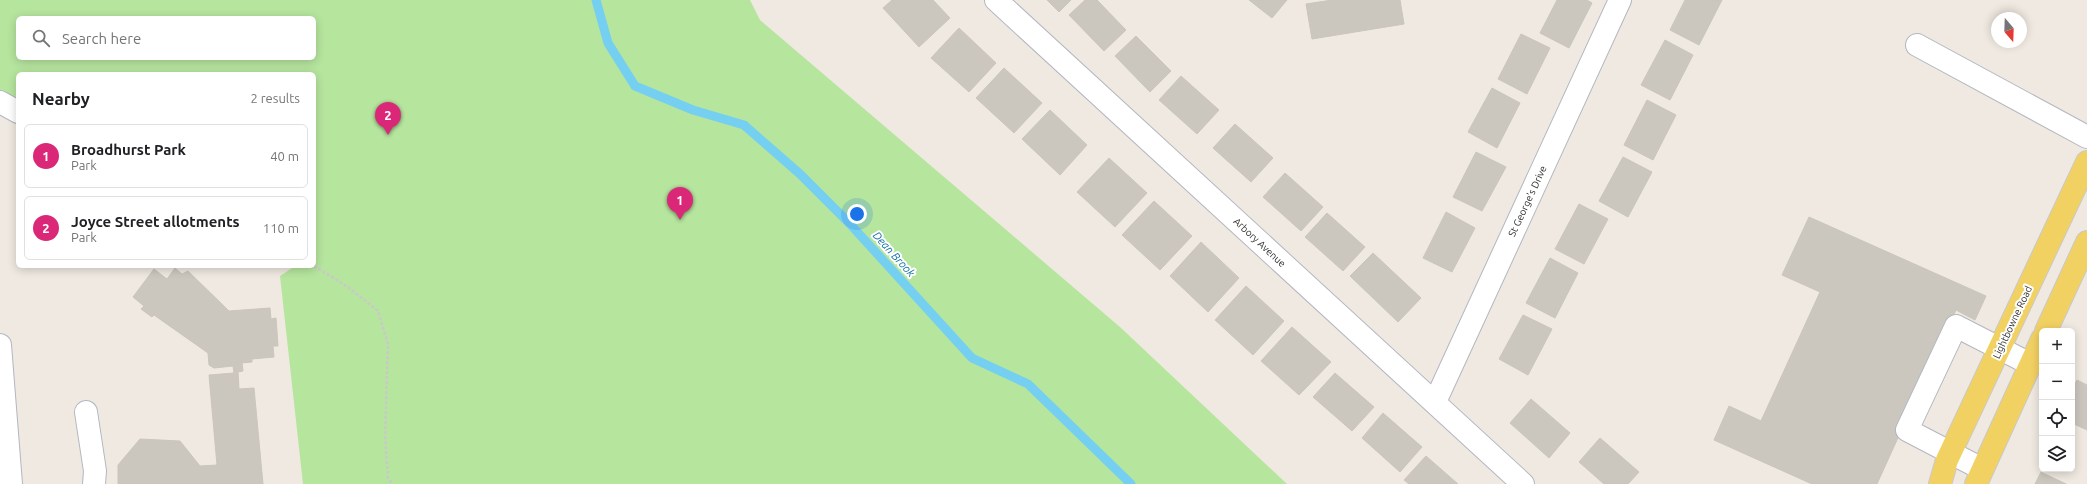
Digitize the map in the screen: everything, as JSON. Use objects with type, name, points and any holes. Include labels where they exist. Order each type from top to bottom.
[{"type":"main road","name":"Lightbowne Road","points":[[1940,484],[1951,453],[2087,162]]},
{"type":"main road","points":[[2047,328],[2087,242]]},
{"type":"main road","points":[[1979,476],[2039,345]]},
{"type":"street","name":"Arbory Avenue","points":[[996,0],[1523,484]]},
{"type":"street","name":"St George's Drive","points":[[1435,402],[1620,0]]},
{"type":"street","points":[[1917,45],[2087,137]]},
{"type":"street","points":[[0,102],[16,111]]},
{"type":"street","points":[[1979,476],[1951,453],[1907,430],[1956,326],[2030,364]]},
{"type":"street","points":[[0,345],[3,437],[11,484]]},
{"type":"street","points":[[86,412],[95,472],[94,484]]},
{"type":"path","points":[[316,267],[348,287],[378,311],[388,344],[385,435],[388,484]]},
{"type":"path","points":[[388,479],[393,484]]},
{"type":"green space","points":[[0,0],[750,0],[760,20],[1120,327],[1287,484],[303,484],[280,276],[292,268],[316,268],[316,72],[16,72],[16,111],[0,102]]},
{"type":"building","points":[[892,0],[933,0],[950,18],[919,47],[883,8]]},
{"type":"building","points":[[1047,0],[1071,0],[1059,12]]},
{"type":"building","points":[[1085,0],[1097,0],[1126,30],[1104,51],[1069,15]]},
{"type":"building","points":[[1249,0],[1287,0],[1272,18]]},
{"type":"building","points":[[1332,0],[1400,0],[1404,24],[1312,39],[1306,4]]},
{"type":"building","points":[[1557,0],[1587,0],[1592,3],[1569,48],[1540,33]]},
{"type":"building","points":[[1685,0],[1722,0],[1699,45],[1670,30]]},
{"type":"building","points":[[959,28],[996,63],[969,92],[931,58]]},
{"type":"building","points":[[1521,34],[1550,48],[1527,94],[1498,79]]},
{"type":"building","points":[[1136,36],[1171,71],[1150,92],[1115,56]]},
{"type":"building","points":[[1665,40],[1693,55],[1670,100],[1641,85]]},
{"type":"building","points":[[1004,68],[1042,103],[1014,133],[976,98]]},
{"type":"building","points":[[1181,76],[1219,110],[1197,134],[1159,100]]},
{"type":"building","points":[[1492,88],[1520,103],[1497,148],[1468,132]]},
{"type":"building","points":[[1647,100],[1676,115],[1653,160],[1624,145]]},
{"type":"building","points":[[1050,110],[1087,145],[1060,175],[1022,139]]},
{"type":"building","points":[[1235,124],[1273,158],[1251,182],[1213,148]]},
{"type":"building","points":[[1476,152],[1506,167],[1482,211],[1453,197]]},
{"type":"building","points":[[1623,157],[1652,172],[1628,217],[1599,201]]},
{"type":"building","points":[[1109,158],[1147,193],[1115,227],[1077,192]]},
{"type":"building","points":[[1285,173],[1323,207],[1301,231],[1263,197]]},
{"type":"building","points":[[1154,201],[1192,236],[1160,270],[1122,235]]},
{"type":"building","points":[[1579,204],[1608,219],[1584,264],[1555,249]]},
{"type":"building","points":[[1446,212],[1475,228],[1452,272],[1423,258]]},
{"type":"building","points":[[1327,213],[1365,247],[1343,271],[1305,237]]},
{"type":"building","points":[[1809,217],[1986,296],[1975,320],[1956,310],[1877,484],[1812,484],[1714,440],[1729,406],[1761,421],[1820,292],[1782,275]]},
{"type":"building","points":[[1201,242],[1239,278],[1208,312],[1170,276]]},
{"type":"building","points":[[1373,253],[1421,298],[1398,322],[1350,276]]},
{"type":"building","points":[[1550,258],[1578,273],[1555,318],[1526,303]]},
{"type":"building","points":[[175,268],[182,274],[188,271],[229,311],[270,308],[271,319],[276,318],[278,346],[273,346],[274,357],[252,359],[252,362],[242,363],[243,371],[238,372],[239,389],[254,388],[263,484],[118,484],[118,465],[140,439],[180,441],[200,466],[217,465],[209,375],[234,373],[233,366],[214,368],[209,365],[208,353],[154,315],[152,317],[141,309],[144,306],[133,297],[154,269],[167,279]]},
{"type":"building","points":[[1246,286],[1284,321],[1253,355],[1215,320]]},
{"type":"building","points":[[1523,315],[1552,329],[1528,375],[1499,359]]},
{"type":"building","points":[[1292,327],[1331,362],[1299,395],[1261,361]]},
{"type":"building","points":[[1335,373],[1374,407],[1352,431],[1313,397]]},
{"type":"building","points":[[2077,380],[2087,385],[2087,430],[2075,424],[2075,384]]},
{"type":"building","points":[[1531,399],[1570,433],[1549,458],[1510,423]]},
{"type":"building","points":[[1383,413],[1422,447],[1400,472],[1362,438]]},
{"type":"building","points":[[1600,438],[1639,472],[1628,484],[1604,484],[1579,462]]},
{"type":"building","points":[[1426,456],[1458,484],[1409,484],[1404,480]]},
{"type":"building","points":[[2041,472],[2066,484],[2035,484]]},
{"type":"waterway","name":"Dean Brook","points":[[596,0],[608,43],[635,86],[693,110],[744,125],[800,174],[850,224],[972,358],[1028,384],[1131,484]]},
{"type":"place","name":"Joyce Street allotments","points":[[388,135]]},
{"type":"place","name":"Broadhurst Park","points":[[680,220]]}]
